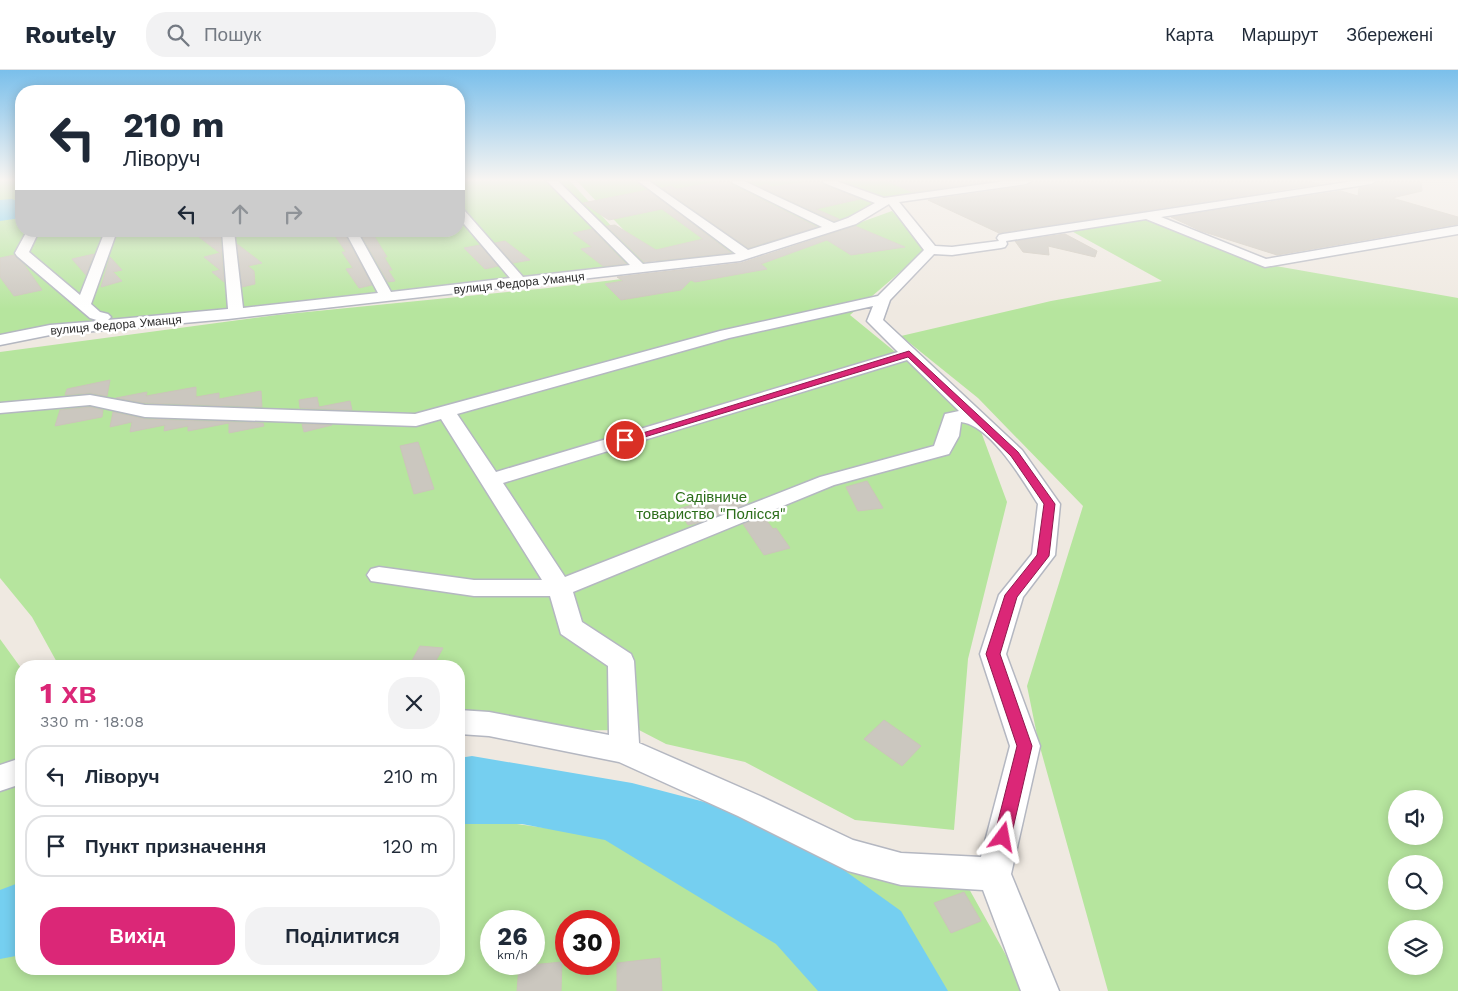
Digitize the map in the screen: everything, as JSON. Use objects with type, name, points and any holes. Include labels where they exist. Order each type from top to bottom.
[{"type":"street","points":[[470,224],[516,277]]},
{"type":"street","points":[[596,224],[639,267]]},
{"type":"street","points":[[704,224],[746,255]]},
{"type":"street","points":[[827,224],[833,227]]},
{"type":"street","name":"вулиця Федора Уманця","points":[[0,340],[50,330],[195,318],[639,267],[740,258],[840,224]]},
{"type":"street","points":[[907,224],[931,250],[952,251],[1096,224]]},
{"type":"street","points":[[1168,224],[1265,263],[1458,230]]},
{"type":"street","points":[[30,237],[22,253],[95,315],[103,317]]},
{"type":"street","points":[[83,305],[108,237]]},
{"type":"street","points":[[229,237],[236,312]]},
{"type":"street","points":[[354,237],[384,292]]},
{"type":"street","points":[[931,250],[907,272],[883,299],[875,321],[1015,454],[1049,504],[1043,556],[1011,595],[993,654],[1025,746],[994,874],[1040,991]]},
{"type":"street","points":[[0,335],[103,317],[236,312],[516,277],[639,267]]},
{"type":"street","points":[[0,408],[90,400],[145,411],[416,420],[447,413],[469,404],[726,334],[883,299]]},
{"type":"street","points":[[492,480],[909,354]]},
{"type":"street","points":[[447,413],[560,588],[570,627],[621,661],[624,750]]},
{"type":"street","points":[[379,575],[474,588],[560,588],[827,481],[942,450],[949,436],[952,418],[961,416],[976,418]]},
{"type":"street","points":[[465,722],[489,724],[624,750],[749,806],[848,854],[901,870],[994,874]]},
{"type":"street","points":[[0,778],[15,773]]},
{"type":"green space","points":[[0,224],[15,224],[15,237],[465,237],[465,224],[609,224],[646,264],[0,339]]},
{"type":"green space","points":[[618,224],[829,224],[740,253],[659,263]]},
{"type":"green space","name":"Садівниче товариство \"Полісся\"","points":[[856,224],[904,224],[927,249],[850,315],[976,418],[1007,502],[968,659],[954,830],[855,820],[745,762],[666,744],[639,730],[465,731],[465,660],[56,660],[32,617],[0,578],[0,352],[277,315],[548,288],[745,264]]},
{"type":"green space","points":[[1093,224],[1167,224],[1265,264],[1458,298],[1458,991],[1108,991],[1038,740],[1027,686],[1083,506],[978,398],[901,336],[1051,301],[1162,281],[1066,228]]},
{"type":"green space","points":[[0,639],[15,660],[15,975],[465,975],[465,817],[968,887],[1026,991],[0,991]]},
{"type":"water","points":[[472,756],[632,783],[774,820],[901,911],[948,991],[818,991],[776,944],[605,840],[522,824],[465,824],[465,757]]},
{"type":"water","points":[[15,884],[15,956],[0,959],[0,890]]},
{"type":"building","points":[[682,224],[693,224],[731,253],[644,262],[607,226],[615,225],[656,250],[703,239]]},
{"type":"building","points":[[714,224],[811,224],[817,227],[748,248]]},
{"type":"building","points":[[980,224],[1058,224],[999,233]]},
{"type":"building","points":[[1186,224],[1458,224],[1277,255],[1201,231]]},
{"type":"building","points":[[855,226],[905,247],[851,255],[827,240],[761,264],[767,269],[695,282],[691,280],[681,290],[621,300],[605,284],[623,281],[617,277],[741,263]]},
{"type":"building","points":[[592,229],[626,264],[603,266],[581,249],[592,247],[573,233]]},
{"type":"building","points":[[1065,234],[1097,251],[1095,257],[1048,246],[1049,255],[1023,252],[1015,241]]},
{"type":"building","points":[[199,237],[220,237],[224,282],[212,272],[220,270],[204,257],[220,253]]},
{"type":"building","points":[[336,237],[346,237],[372,285],[359,288],[346,269],[353,268],[342,252],[346,252]]},
{"type":"building","points":[[362,237],[375,237],[387,257],[384,257],[392,270],[388,270],[395,281],[388,282]]},
{"type":"building","points":[[505,241],[530,260],[513,263],[495,243]]},
{"type":"building","points":[[237,244],[262,263],[248,266],[254,271],[255,284],[242,287]]},
{"type":"building","points":[[480,245],[498,266],[485,269],[464,248]]},
{"type":"building","points":[[94,254],[86,275],[72,259]]},
{"type":"building","points":[[14,255],[23,263],[42,290],[14,296],[0,277],[0,258]]},
{"type":"building","points":[[110,257],[122,270],[113,272],[122,281],[101,287]]},
{"type":"building","points":[[110,380],[107,396],[90,393],[65,395],[67,389]]},
{"type":"building","points":[[196,387],[196,397],[219,393],[219,399],[261,391],[262,407],[145,403],[116,398],[147,392],[146,396]]},
{"type":"building","points":[[317,397],[319,407],[350,401],[352,410],[300,408],[299,400]]},
{"type":"building","points":[[90,407],[103,410],[102,417],[55,426],[60,410]]},
{"type":"building","points":[[113,412],[145,419],[263,423],[264,426],[229,433],[229,423],[188,431],[188,426],[164,431],[165,425],[130,432],[132,422],[110,427]]},
{"type":"building","points":[[302,424],[332,425],[304,432]]},
{"type":"building","points":[[418,442],[434,489],[414,494],[400,446]]},
{"type":"building","points":[[867,481],[883,508],[858,511],[846,487]]},
{"type":"building","points":[[737,492],[747,504],[698,523],[688,525],[678,509]]},
{"type":"building","points":[[763,516],[773,529],[776,528],[790,548],[764,555],[743,524]]},
{"type":"building","points":[[420,646],[443,648],[436,660],[412,660]]},
{"type":"building","points":[[884,720],[921,746],[902,766],[864,739]]},
{"type":"building","points":[[964,892],[981,921],[951,933],[934,903]]},
{"type":"building","points":[[660,958],[662,991],[617,991],[617,975],[620,975],[620,963]]},
{"type":"building","points":[[555,963],[555,975],[562,975],[561,991],[517,991],[518,975],[545,975],[545,964]]},
{"type":"route","points":[[625,440],[909,354],[1015,454],[1049,504],[1043,556],[1011,595],[993,654],[1025,746],[1003,837]]}]
